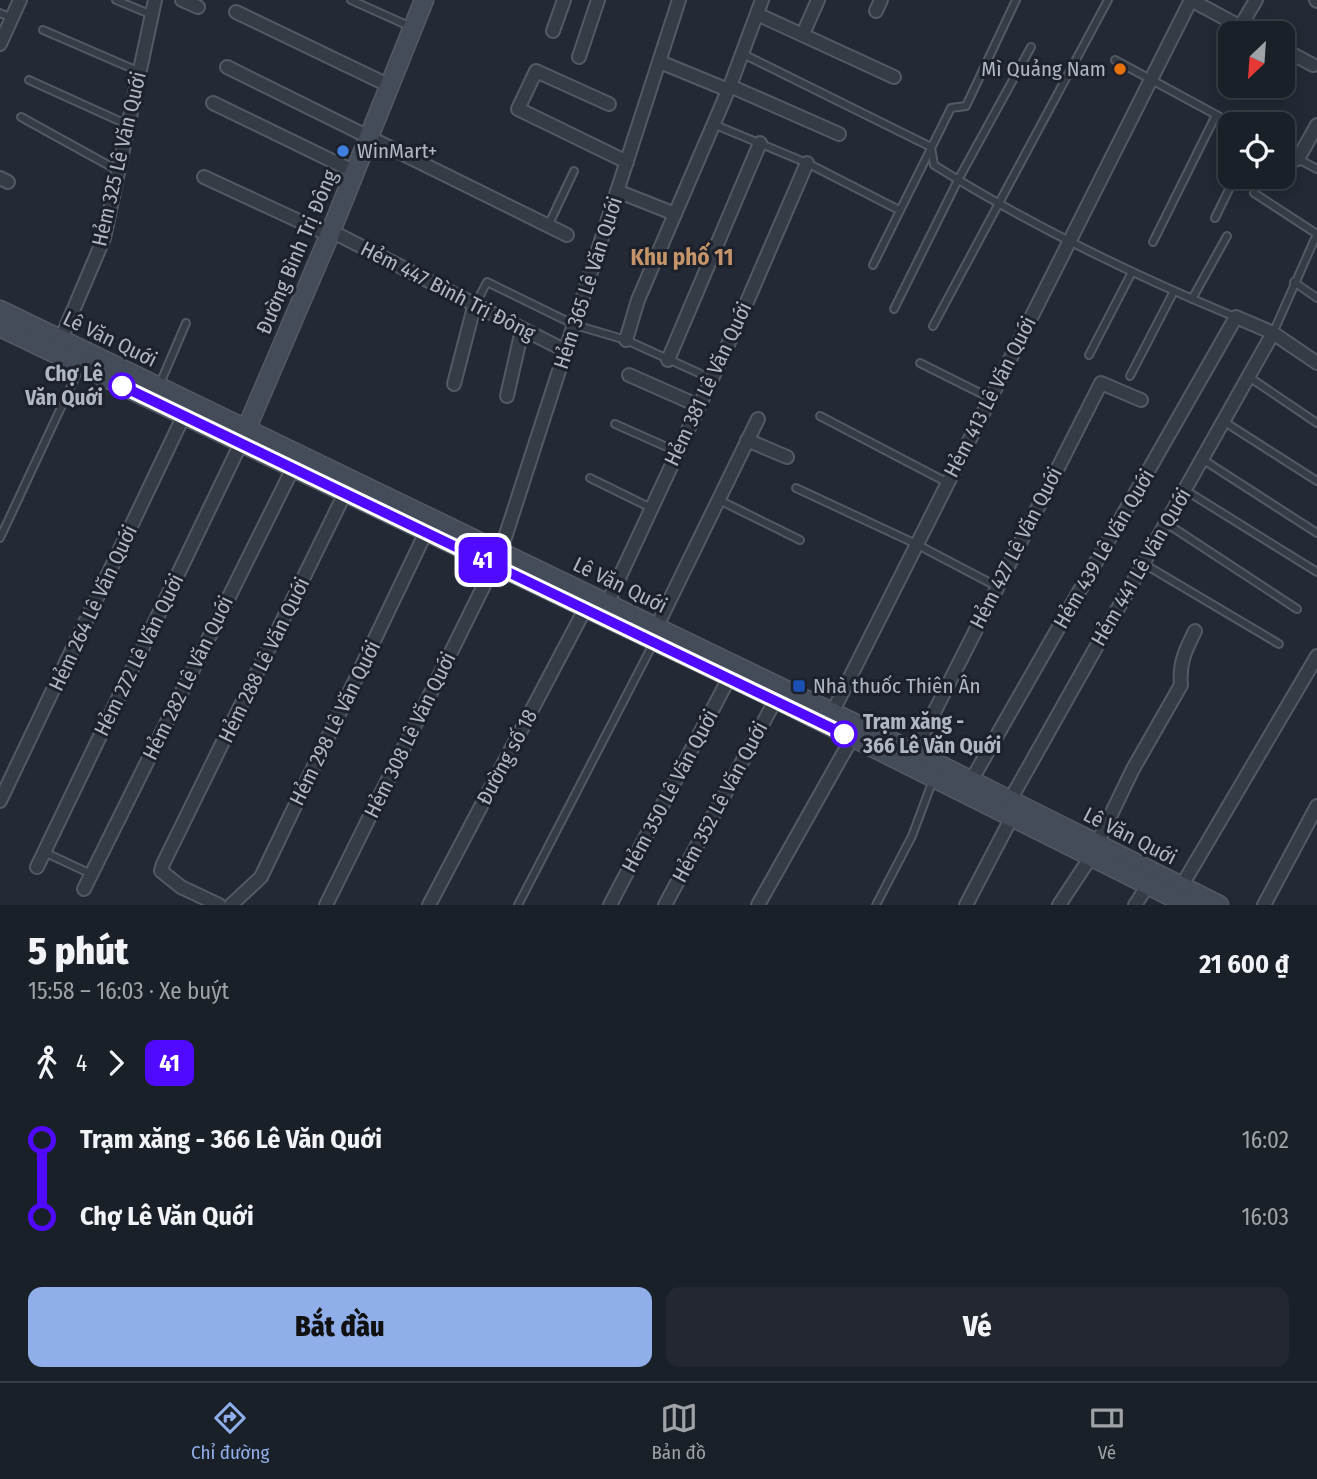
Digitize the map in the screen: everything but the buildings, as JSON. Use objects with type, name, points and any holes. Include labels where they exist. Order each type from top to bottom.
[{"type":"main road","name":"Đường Bình Trị Đông","points":[[244,437],[424,0]]},
{"type":"main road","name":"Lê Văn Quới","points":[[1,325],[158,388],[293,468],[348,487],[426,532],[607,604],[655,635]]},
{"type":"main road","name":"Lê Văn Quới","points":[[58,347],[81,366],[184,415],[244,437],[348,487],[497,559],[585,609],[655,635],[914,752],[937,772],[971,781],[1010,809]]},
{"type":"main road","name":"Lê Văn Quới","points":[[732,672],[776,699],[852,738],[937,772],[1093,851],[1219,905]]},
{"type":"main road","name":"Lê Văn Quới","points":[[1093,851],[1148,885],[1188,905]]},
{"type":"street","points":[[0,44],[6,16],[20,0]]},
{"type":"street","name":"Hẻm 325 Lê Văn Quới","points":[[58,347],[104,238],[126,124],[155,0]]},
{"type":"street","points":[[182,0],[198,7]]},
{"type":"street","points":[[553,31],[564,0]]},
{"type":"street","points":[[579,57],[598,0]]},
{"type":"street","name":"Hẻm 365 Lê Văn Quới","points":[[497,559],[679,0]]},
{"type":"street","points":[[626,340],[638,300],[729,88],[762,0]]},
{"type":"street","points":[[803,34],[818,0]]},
{"type":"street","points":[[1191,0],[1230,21]]},
{"type":"street","name":"Hẻm 413 Lê Văn Quới","points":[[832,713],[1191,0]]},
{"type":"street","points":[[1249,21],[1256,0]]},
{"type":"street","points":[[236,12],[390,86]]},
{"type":"street","points":[[757,14],[894,77]]},
{"type":"street","points":[[1295,55],[1313,65]]},
{"type":"street","points":[[660,62],[839,134]]},
{"type":"street","points":[[227,67],[567,235]]},
{"type":"street","points":[[609,104],[536,72],[519,108],[627,162]]},
{"type":"street","points":[[213,103],[355,172]]},
{"type":"street","points":[[1298,159],[1317,125]]},
{"type":"street","points":[[668,360],[760,143]]},
{"type":"street","name":"Hẻm 381 Lê Văn Quới","points":[[607,604],[712,379],[807,163]]},
{"type":"street","name":"Hẻm 447 Bình Trị Đông","points":[[204,177],[330,233],[566,351]]},
{"type":"street","points":[[617,191],[675,214]]},
{"type":"street","points":[[454,384],[474,307]]},
{"type":"street","points":[[1236,317],[1273,332],[1317,363]]},
{"type":"street","name":"Hẻm 439 Lê Văn Quới","points":[[971,781],[1236,317]]},
{"type":"street","points":[[507,397],[522,330]]},
{"type":"street","name":"Hẻm 441 Lê Văn Quới","points":[[966,905],[1010,809],[1143,563],[1273,332]]},
{"type":"street","points":[[629,375],[699,406]]},
{"type":"street","name":"Hẻm 427 Lê Văn Quới","points":[[914,752],[1101,383],[1141,400]]},
{"type":"street","name":"Hẻm 264 Lê Văn Quới","points":[[0,801],[184,415]]},
{"type":"street","points":[[655,635],[758,419]]},
{"type":"street","name":"Hẻm 272 Lê Văn Quới","points":[[37,867],[244,437]]},
{"type":"street","points":[[747,440],[787,457]]},
{"type":"street","name":"Hẻm 282 Lê Văn Quới","points":[[84,889],[293,468]]},
{"type":"street","name":"Hẻm 288 Lê Văn Quới","points":[[219,905],[181,887],[162,871],[348,487]]},
{"type":"street","name":"Hẻm 298 Lê Văn Quới","points":[[231,905],[261,877],[426,532]]},
{"type":"street","name":"Hẻm 308 Lê Văn Quới","points":[[326,905],[497,559]]},
{"type":"street","name":"Đường số 18","points":[[429,905],[585,609]]},
{"type":"street","points":[[1059,905],[1093,851],[1133,769],[1181,685],[1179,670],[1182,655],[1195,631]]},
{"type":"street","points":[[1181,887],[1317,656]]},
{"type":"street","name":"Hẻm 350 Lê Văn Quới","points":[[610,905],[732,672]]},
{"type":"street","name":"Hẻm 352 Lê Văn Quới","points":[[665,905],[776,699]]},
{"type":"street","points":[[758,905],[852,738]]},
{"type":"street","points":[[1264,905],[1317,806]]},
{"type":"street","points":[[1135,905],[1148,885]]},
{"type":"lane","points":[[116,0],[152,15]]},
{"type":"lane","points":[[351,0],[413,28]]},
{"type":"lane","points":[[873,265],[951,108],[966,106],[1016,0]]},
{"type":"lane","points":[[933,326],[1108,0]]},
{"type":"lane","points":[[43,30],[139,72]]},
{"type":"lane","points":[[894,309],[958,180],[1031,47]]},
{"type":"lane","points":[[741,53],[931,147]]},
{"type":"lane","points":[[1115,61],[1216,115],[1153,242]]},
{"type":"lane","points":[[29,80],[126,124]]},
{"type":"lane","points":[[21,117],[117,170]]},
{"type":"lane","points":[[713,124],[807,163],[899,210]]},
{"type":"lane","points":[[931,147],[934,165],[1000,205],[1173,293],[1236,317]]},
{"type":"lane","points":[[1295,157],[1317,169]]},
{"type":"lane","points":[[548,226],[575,171]]},
{"type":"lane","points":[[1215,218],[1229,189]]},
{"type":"lane","points":[[1254,193],[1317,234],[1273,332]]},
{"type":"lane","points":[[1192,299],[1227,236]]},
{"type":"lane","points":[[1089,355],[1132,272]]},
{"type":"lane","points":[[474,307],[487,282],[575,325],[626,340],[712,379]]},
{"type":"lane","points":[[1294,282],[1317,298]]},
{"type":"lane","points":[[1130,376],[1173,293]]},
{"type":"lane","points":[[158,388],[186,323]]},
{"type":"lane","points":[[920,363],[990,398]]},
{"type":"lane","points":[[0,538],[81,366]]},
{"type":"lane","points":[[1249,377],[1317,424]]},
{"type":"lane","points":[[820,416],[948,483]]},
{"type":"lane","points":[[1223,421],[1317,481]]},
{"type":"lane","points":[[615,424],[677,452]]},
{"type":"lane","points":[[1202,459],[1317,533]]},
{"type":"lane","points":[[590,478],[651,508]]},
{"type":"lane","points":[[796,488],[996,586]]},
{"type":"lane","points":[[1185,490],[1317,572]]},
{"type":"lane","points":[[719,500],[800,541]]},
{"type":"lane","points":[[1166,523],[1297,609]]},
{"type":"lane","points":[[1143,563],[1279,644]]},
{"type":"lane","points":[[518,905],[655,635]]},
{"type":"lane","points":[[876,905],[912,836],[937,772]]},
{"type":"lane","points":[[44,852],[91,874]]},
{"type":"bus line","name":"41","points":[[122,386],[844,734]]},
{"type":"place","name":"Mì Quảng Nam","points":[[1120,69]]},
{"type":"place","name":"WinMart+","points":[[343,151]]},
{"type":"place","name":"Chợ Lê Văn Quới","points":[[122,386]]},
{"type":"place","name":"Nhà thuốc Thiên Ân","points":[[799,686]]},
{"type":"place","name":"Trạm xăng - 366 Lê Văn Quới","points":[[844,734]]},
{"type":"district","name":"Khu phố 11","points":[[682,257]]}]
